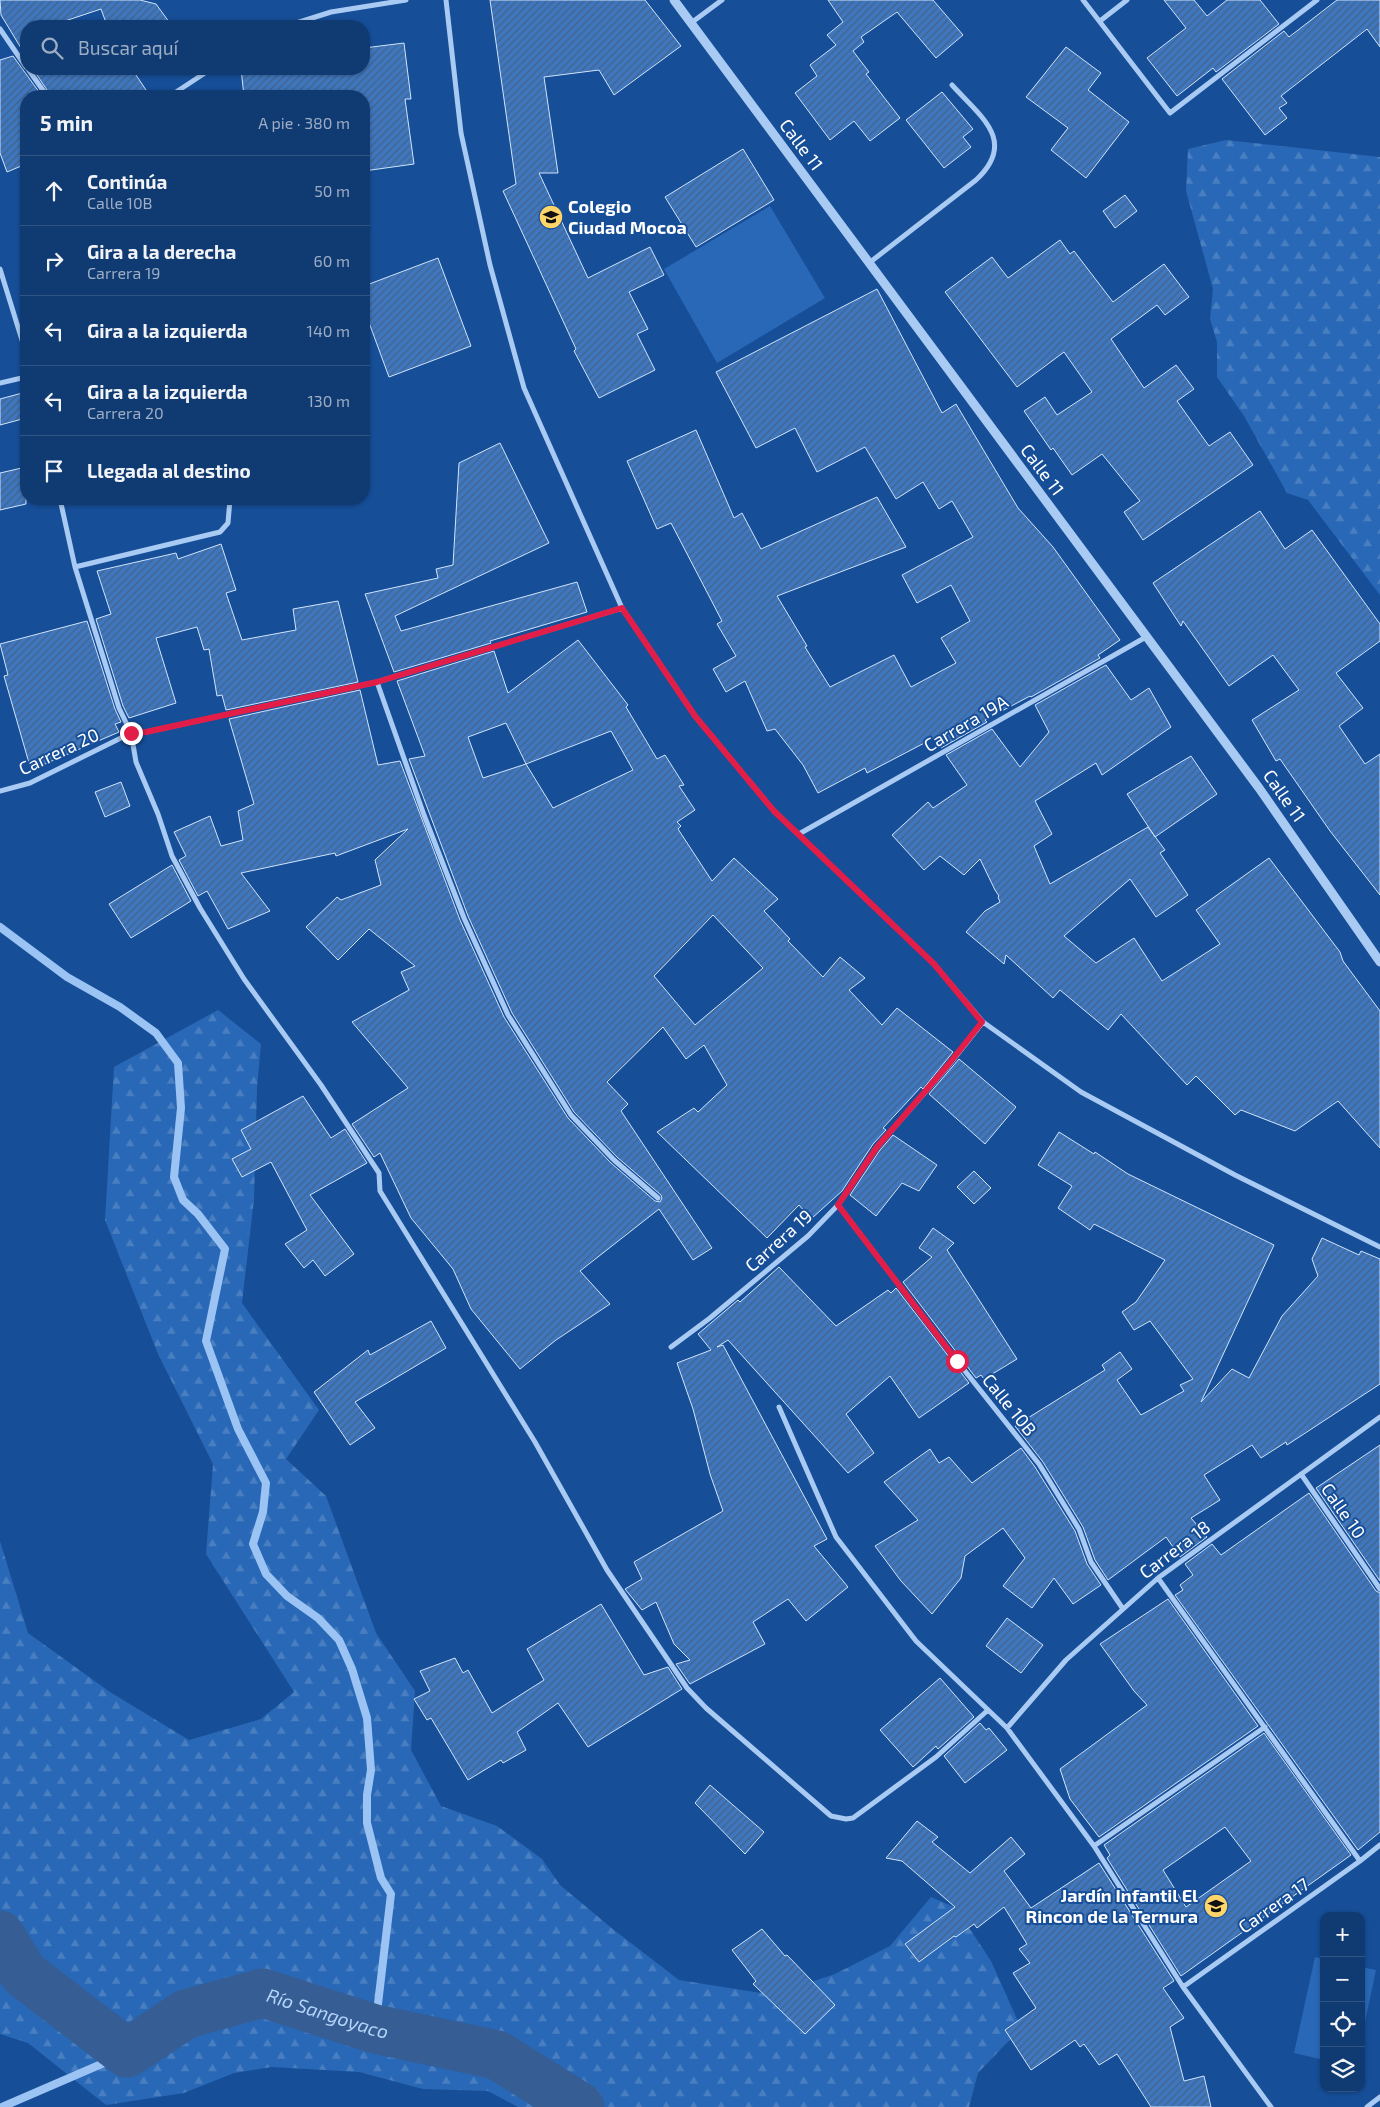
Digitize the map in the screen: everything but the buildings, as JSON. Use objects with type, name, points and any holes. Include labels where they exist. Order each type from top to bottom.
[{"type":"street","points":[[305,20],[331,12],[406,0]]},
{"type":"street","points":[[446,0],[461,133],[490,265],[524,388],[622,608],[695,716],[774,811],[934,964],[982,1022],[1082,1092],[1235,1175],[1380,1247]]},
{"type":"street","name":"Calle 11","points":[[674,0],[1259,788],[1380,962]]},
{"type":"street","points":[[691,23],[722,0]]},
{"type":"street","points":[[1083,0],[1170,113],[1317,0]]},
{"type":"street","points":[[1100,21],[1127,0]]},
{"type":"street","points":[[0,29],[20,58]]},
{"type":"street","points":[[32,75],[43,90]]},
{"type":"street","points":[[179,90],[202,75]]},
{"type":"street","points":[[869,263],[976,180],[988,169],[993,160],[996,147],[992,131],[982,117],[952,85]]},
{"type":"street","points":[[0,269],[20,334]]},
{"type":"street","points":[[0,383],[20,378]]},
{"type":"street","points":[[61,505],[75,567],[119,708],[131,733],[136,762],[155,807],[172,856],[200,908],[244,979],[321,1085],[379,1173],[380,1191],[535,1442],[607,1570],[687,1688],[706,1708],[831,1816],[846,1819],[853,1818],[936,1757],[988,1710]]},
{"type":"street","points":[[75,567],[220,532],[228,522],[229,505]]},
{"type":"street","name":"Carrera 20","points":[[0,791],[30,783],[131,733],[146,732],[377,682],[622,608]]},
{"type":"street","name":"Carrera 19A","points":[[799,834],[1146,637]]},
{"type":"street","points":[[377,682],[424,815],[464,918],[508,1015],[571,1115],[614,1160],[658,1198]]},
{"type":"street","name":"Carrera 19","points":[[671,1347],[710,1318],[795,1248],[838,1205],[877,1147],[943,1072],[982,1022]]},
{"type":"street","name":"Calle 10B","points":[[838,1205],[957,1361],[1039,1464],[1079,1529],[1091,1562],[1123,1609]]},
{"type":"street","points":[[779,1407],[836,1537],[916,1641],[1007,1728],[1094,1846],[1183,1987],[1271,2107]]},
{"type":"street","name":"Carrera 18","points":[[1007,1728],[1066,1660],[1158,1578],[1380,1417]]},
{"type":"street","name":"Calle 10","points":[[1301,1474],[1380,1589]]},
{"type":"street","points":[[1158,1578],[1360,1861]]},
{"type":"street","points":[[1094,1846],[1265,1728]]},
{"type":"street","name":"Carrera 17","points":[[1183,1987],[1380,1845]]},
{"type":"street","points":[[1367,2107],[1380,2097]]},
{"type":"green space","points":[[1226,140],[1380,157],[1380,595],[1308,500],[1287,493],[1244,416],[1217,377],[1217,342],[1210,319],[1213,289],[1186,191],[1188,149]]},
{"type":"green space","points":[[770,206],[825,298],[717,363],[664,269]]},
{"type":"green space","points":[[218,1010],[261,1044],[257,1088],[254,1199],[242,1303],[319,1410],[286,1459],[326,1496],[376,1633],[415,1691],[411,1750],[441,1806],[497,1826],[542,1859],[560,1885],[679,1980],[773,1995],[835,1974],[890,1946],[931,1897],[956,1908],[991,1961],[1021,2028],[978,2073],[969,2107],[518,2107],[488,2091],[423,2089],[359,2072],[272,2067],[234,2073],[184,2093],[106,2105],[28,2043],[0,2034],[0,1541],[28,1633],[110,1692],[189,1740],[261,1719],[294,1692],[206,1554],[213,1464],[158,1354],[105,1220],[114,1067]]},
{"type":"green space","points":[[1315,1957],[1320,1958],[1320,2059],[1294,2053]]},
{"type":"green space","points":[[1365,1968],[1376,1970],[1365,2022]]},
{"type":"waterway","points":[[0,927],[67,977],[120,1007],[156,1033],[178,1063],[181,1108],[174,1177],[183,1200],[198,1214],[225,1249],[206,1341],[238,1429],[266,1483],[263,1512],[253,1544],[266,1574],[287,1596],[318,1618],[339,1640],[352,1669],[367,1718],[371,1770],[367,1795],[367,1823],[381,1878],[391,1894],[375,2029]]},
{"type":"waterway","name":"Río Sangoyaco","points":[[0,1935],[24,1974],[127,2053],[186,2014],[263,1993],[375,2029],[497,2055],[580,2107]]},
{"type":"waterway","points":[[2,2107],[127,2053]]},
{"type":"place","name":"Colegio Ciudad Mocoa","points":[[551,217]]},
{"type":"place","name":"Jardín Infantil El Rincon de la Ternura","points":[[1216,1906]]},
{"type":"route","points":[[131,733],[146,732],[377,682],[622,608],[695,716],[774,811],[934,964],[982,1022],[907,1114],[877,1147],[838,1205],[957,1361]]}]
